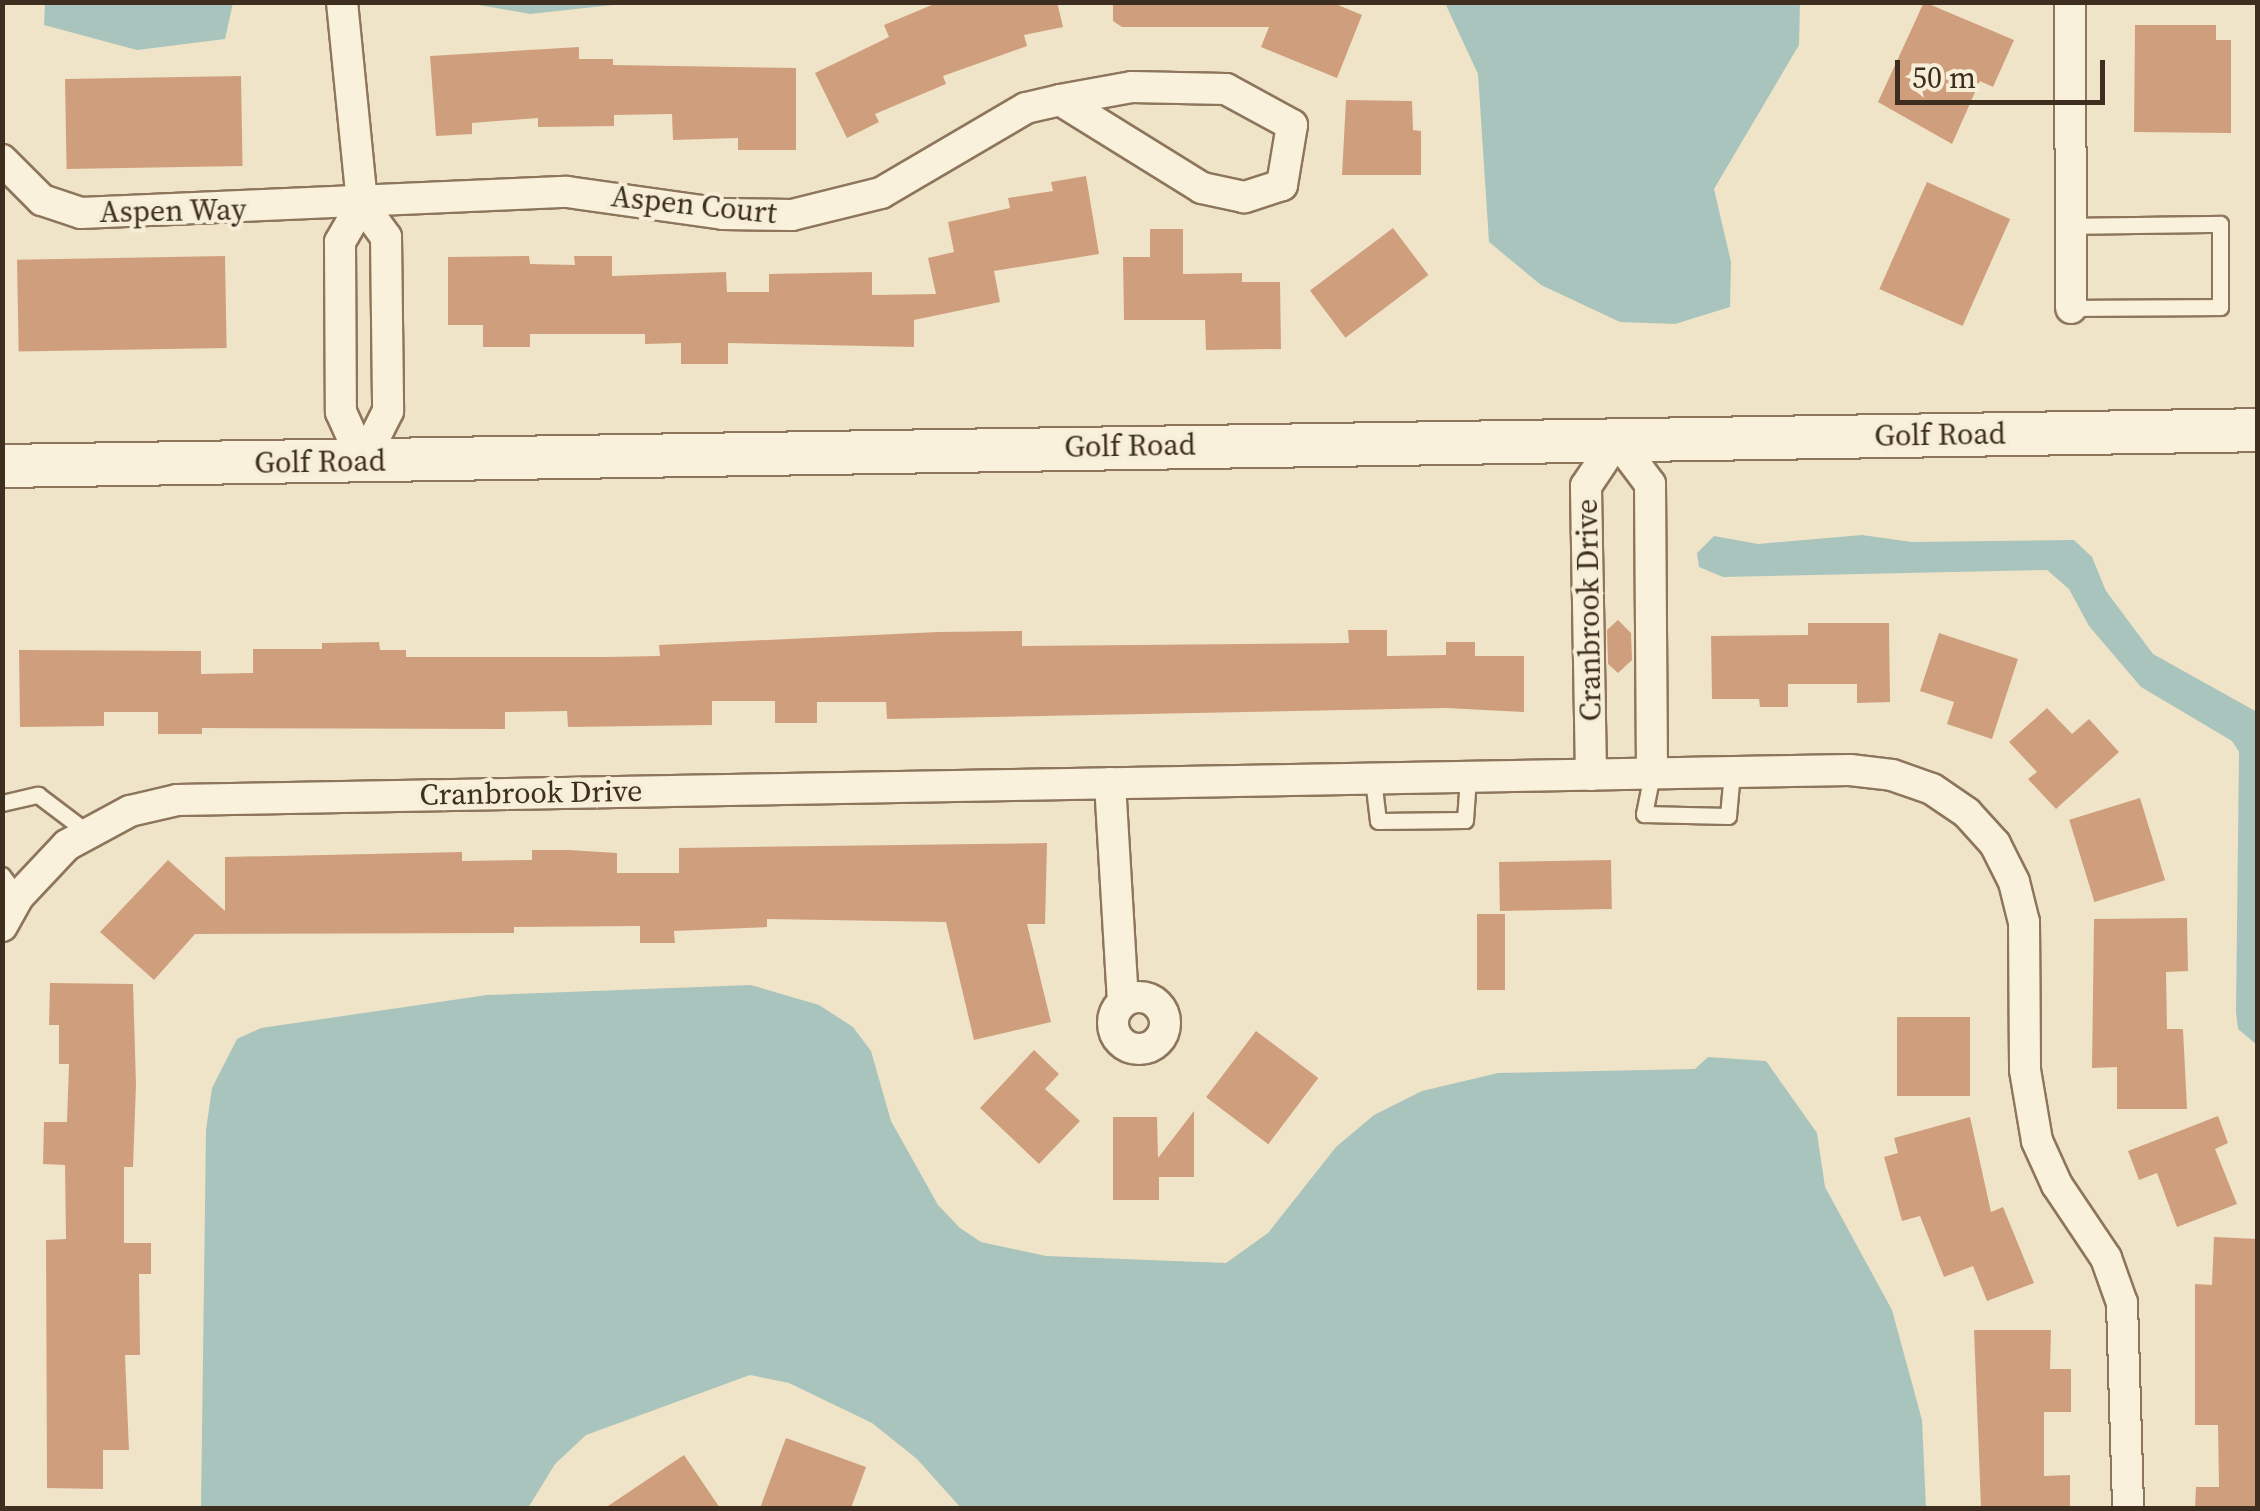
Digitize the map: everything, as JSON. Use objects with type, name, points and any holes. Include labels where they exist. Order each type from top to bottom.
[{"type":"street","points":[[342,2],[362,204],[386,236],[388,411],[363,461]]},
{"type":"street","points":[[2070,2],[2071,308]]},
{"type":"street","name":"Aspen Court","points":[[362,204],[566,192],[724,214],[792,215],[880,194],[1026,108],[1060,100],[1132,87],[1226,88],[1292,125],[1282,185],[1244,196],[1202,188],[1060,100]]},
{"type":"street","name":"Aspen Way","points":[[2,160],[42,200],[81,213],[362,204]]},
{"type":"street","points":[[362,204],[340,242],[341,412],[363,461]]},
{"type":"street","name":"Golf Road","points":[[2,466],[2258,430]]},
{"type":"street","name":"Cranbrook Drive","points":[[1591,775],[1586,486],[1617,440],[1650,484],[1652,774]]},
{"type":"street","name":"Cranbrook Drive","points":[[2,926],[10,886],[87,832],[130,811],[200,798],[1850,770],[1913,781],[1967,813],[2006,862],[2024,922],[2027,1097],[2037,1141],[2057,1185],[2106,1258],[2122,1303],[2128,1508]]},
{"type":"street","points":[[1110,783],[1123,1002]]},
{"type":"lane","points":[[2070,226],[2220,224],[2220,307],[2071,308]]},
{"type":"lane","points":[[1652,774],[1644,814],[1728,816],[1732,772]]},
{"type":"lane","points":[[1373,778],[1374,818],[1396,821],[1465,820],[1468,777]]},
{"type":"lane","points":[[2,803],[38,795],[87,832]]},
{"type":"water","points":[[45,2],[233,3],[225,39],[137,50],[44,25]]},
{"type":"water","points":[[468,3],[631,3],[530,14]]},
{"type":"water","points":[[1445,3],[1800,3],[1799,45],[1714,189],[1731,262],[1730,307],[1675,324],[1620,322],[1541,285],[1489,242],[1478,74]]},
{"type":"water","points":[[1862,535],[1912,542],[2074,540],[2092,557],[2106,591],[2153,654],[2257,712],[2257,1045],[2238,1029],[2236,1012],[2239,752],[2232,741],[2141,687],[2089,626],[2069,589],[2047,570],[1723,577],[1699,567],[1697,553],[1714,536],[1758,544]]},
{"type":"water","points":[[751,985],[819,1005],[853,1027],[871,1051],[891,1121],[938,1205],[960,1228],[981,1242],[1046,1256],[1226,1263],[1268,1233],[1336,1147],[1374,1115],[1422,1091],[1498,1073],[1695,1069],[1708,1057],[1766,1061],[1817,1133],[1825,1187],[1892,1310],[1922,1420],[1926,1508],[961,1508],[917,1459],[872,1423],[789,1383],[750,1375],[586,1435],[555,1464],[528,1508],[201,1508],[206,1130],[212,1088],[237,1039],[261,1028],[487,995]]},
{"type":"building","points":[[939,2],[1057,2],[1063,27],[1024,35],[1027,46],[943,76],[946,84],[875,114],[879,122],[847,138],[815,73],[889,37],[884,25]]},
{"type":"building","points":[[1113,2],[1331,2],[1362,15],[1337,78],[1261,47],[1269,27],[1122,27],[1113,21]]},
{"type":"building","points":[[1924,2],[2014,40],[1993,87],[1980,81],[1952,144],[1878,102]]},
{"type":"building","points":[[2135,25],[2216,25],[2216,40],[2231,40],[2231,133],[2134,132]]},
{"type":"building","points":[[579,47],[579,59],[613,59],[613,65],[796,68],[796,150],[738,150],[738,138],[673,140],[672,114],[614,115],[614,126],[538,127],[538,118],[472,123],[472,134],[436,136],[430,56]]},
{"type":"building","points":[[241,76],[243,166],[67,169],[65,79]]},
{"type":"building","points":[[1346,100],[1412,101],[1413,130],[1421,131],[1421,175],[1342,175]]},
{"type":"building","points":[[1086,176],[1099,254],[994,271],[1000,302],[914,320],[914,347],[728,343],[728,364],[681,364],[681,343],[645,344],[645,334],[530,334],[530,347],[483,347],[483,325],[448,325],[448,257],[529,256],[530,264],[575,265],[574,256],[612,256],[612,276],[726,272],[727,292],[769,292],[769,274],[872,272],[872,295],[936,294],[928,258],[954,252],[948,222],[1010,208],[1008,198],[1053,191],[1051,182]]},
{"type":"building","points":[[1927,182],[2010,219],[1963,326],[1879,289]]},
{"type":"building","points":[[1393,228],[1429,275],[1345,338],[1310,291]]},
{"type":"building","points":[[1150,229],[1183,229],[1183,274],[1242,273],[1242,282],[1280,282],[1281,349],[1206,350],[1205,320],[1124,320],[1123,257],[1150,257]]},
{"type":"building","points":[[225,256],[227,348],[19,352],[17,260]]},
{"type":"building","points":[[1618,620],[1631,633],[1632,660],[1618,673],[1608,664],[1607,630]]},
{"type":"building","points":[[1808,623],[1889,623],[1890,702],[1857,703],[1857,684],[1788,684],[1788,707],[1760,707],[1759,699],[1712,699],[1711,636],[1808,635]]},
{"type":"building","points":[[1348,630],[1387,630],[1387,656],[1446,655],[1446,642],[1475,642],[1475,656],[1524,656],[1524,712],[1446,708],[887,719],[886,702],[817,702],[817,723],[775,723],[775,701],[712,701],[712,725],[568,727],[567,711],[505,712],[505,729],[202,728],[202,734],[158,734],[158,712],[104,712],[104,726],[20,727],[19,650],[201,651],[201,674],[253,673],[253,649],[322,649],[322,643],[379,642],[380,650],[406,650],[406,657],[607,657],[660,656],[659,645],[938,632],[1022,631],[1022,646],[1349,643]]},
{"type":"building","points":[[1939,633],[2018,659],[1992,739],[1947,724],[1954,702],[1920,691]]},
{"type":"building","points":[[2047,708],[2072,734],[2089,719],[2119,752],[2056,809],[2028,779],[2037,772],[2009,742]]},
{"type":"building","points":[[2140,798],[2165,880],[2094,902],[2069,820]]},
{"type":"building","points":[[1047,843],[1045,924],[1027,924],[1051,1022],[974,1040],[946,922],[767,919],[767,927],[674,931],[675,943],[640,943],[640,926],[514,927],[514,933],[195,934],[154,980],[100,932],[168,860],[225,911],[225,857],[462,852],[462,861],[532,860],[532,850],[569,850],[617,853],[617,873],[679,873],[679,848]]},
{"type":"building","points":[[1611,860],[1612,909],[1500,911],[1499,862]]},
{"type":"building","points":[[1477,914],[1505,914],[1505,990],[1477,990]]},
{"type":"building","points":[[2187,918],[2188,971],[2166,972],[2167,1029],[2183,1029],[2187,1109],[2117,1109],[2117,1067],[2092,1068],[2094,919]]},
{"type":"building","points":[[50,983],[133,984],[136,1084],[133,1167],[124,1167],[124,1243],[151,1243],[151,1274],[139,1274],[140,1355],[125,1355],[129,1450],[103,1450],[103,1489],[47,1488],[46,1240],[66,1239],[65,1165],[43,1164],[44,1122],[67,1122],[69,1064],[59,1064],[59,1025],[49,1025]]},
{"type":"building","points":[[1897,1017],[1970,1017],[1970,1096],[1897,1096]]},
{"type":"building","points":[[1256,1031],[1318,1078],[1268,1144],[1206,1097]]},
{"type":"building","points":[[1034,1050],[1059,1074],[1045,1089],[1080,1121],[1039,1164],[980,1108]]},
{"type":"building","points":[[1194,1111],[1194,1177],[1159,1177],[1159,1200],[1113,1200],[1113,1117],[1157,1117],[1158,1158]]},
{"type":"building","points":[[2218,1116],[2228,1143],[2215,1149],[2237,1204],[2177,1227],[2157,1173],[2139,1180],[2128,1151]]},
{"type":"building","points":[[1970,1117],[1991,1212],[2003,1207],[2034,1283],[1987,1301],[1973,1266],[1944,1277],[1920,1216],[1902,1221],[1884,1157],[1898,1153],[1894,1138]]},
{"type":"building","points":[[2214,1237],[2258,1239],[2258,1508],[2195,1508],[2196,1487],[2219,1487],[2218,1425],[2195,1425],[2195,1284],[2212,1285]]},
{"type":"building","points":[[1974,1330],[2051,1330],[2050,1369],[2071,1369],[2071,1412],[2044,1412],[2044,1476],[2070,1475],[2070,1508],[1981,1508]]},
{"type":"building","points":[[786,1438],[866,1467],[851,1508],[760,1508]]},
{"type":"building","points":[[684,1455],[720,1508],[605,1508]]}]
